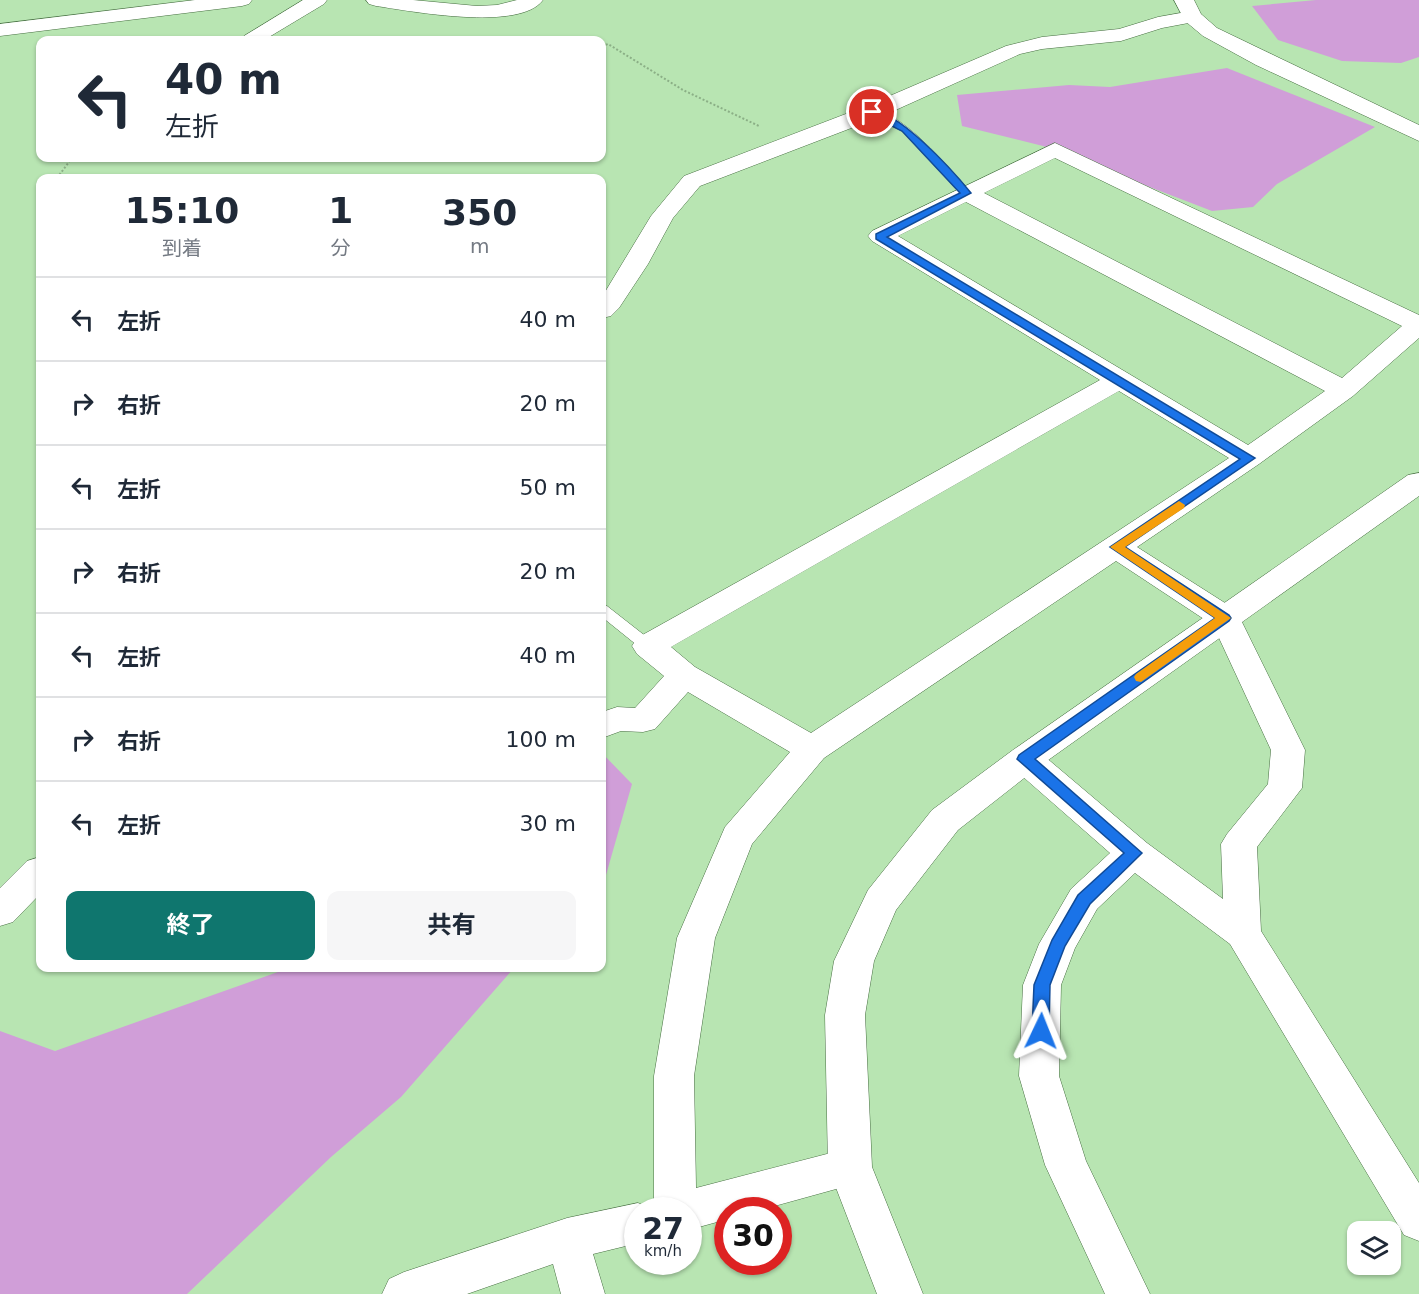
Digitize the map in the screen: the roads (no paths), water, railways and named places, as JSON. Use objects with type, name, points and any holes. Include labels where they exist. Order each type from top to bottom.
[{"type":"street","points":[[0,30],[242,0]]},
{"type":"street","points":[[258,36],[316,0]]},
{"type":"street","points":[[376,0],[468,12],[522,7],[533,0]]},
{"type":"street","points":[[606,307],[636,264],[663,216],[692,181],[872,112],[1013,50],[1042,43],[1121,36],[1158,23],[1188,8],[1210,32],[1419,134]]},
{"type":"street","points":[[675,1197],[674,1076],[696,938],[738,837],[812,748],[1249,458],[1344,390],[1419,325],[1055,150],[880,236],[1249,458]]},
{"type":"street","points":[[966,193],[1344,390]]},
{"type":"street","points":[[812,748],[684,675],[648,646],[1119,380]]},
{"type":"street","points":[[900,1294],[850,1167],[845,1015],[854,961],[881,901],[945,820],[1025,759],[1419,482]]},
{"type":"street","points":[[1116,547],[1225,618],[1288,750],[1285,788],[1239,844],[1243,933]]},
{"type":"street","points":[[606,724],[617,719],[643,720],[684,675]]},
{"type":"street","points":[[1025,759],[1134,853],[1243,933],[1419,1221]]},
{"type":"street","points":[[1128,1294],[1066,1165],[1039,1076],[1042,985],[1058,944],[1084,899],[1134,853]]},
{"type":"street","points":[[0,911],[36,875]]},
{"type":"street","points":[[702,1206],[850,1167]]},
{"type":"street","points":[[404,1294],[567,1239],[624,1225]]},
{"type":"street","points":[[567,1239],[583,1294]]},
{"type":"lane","points":[[872,112],[906,129],[966,193]]},
{"type":"lane","points":[[606,613],[648,646]]}]
